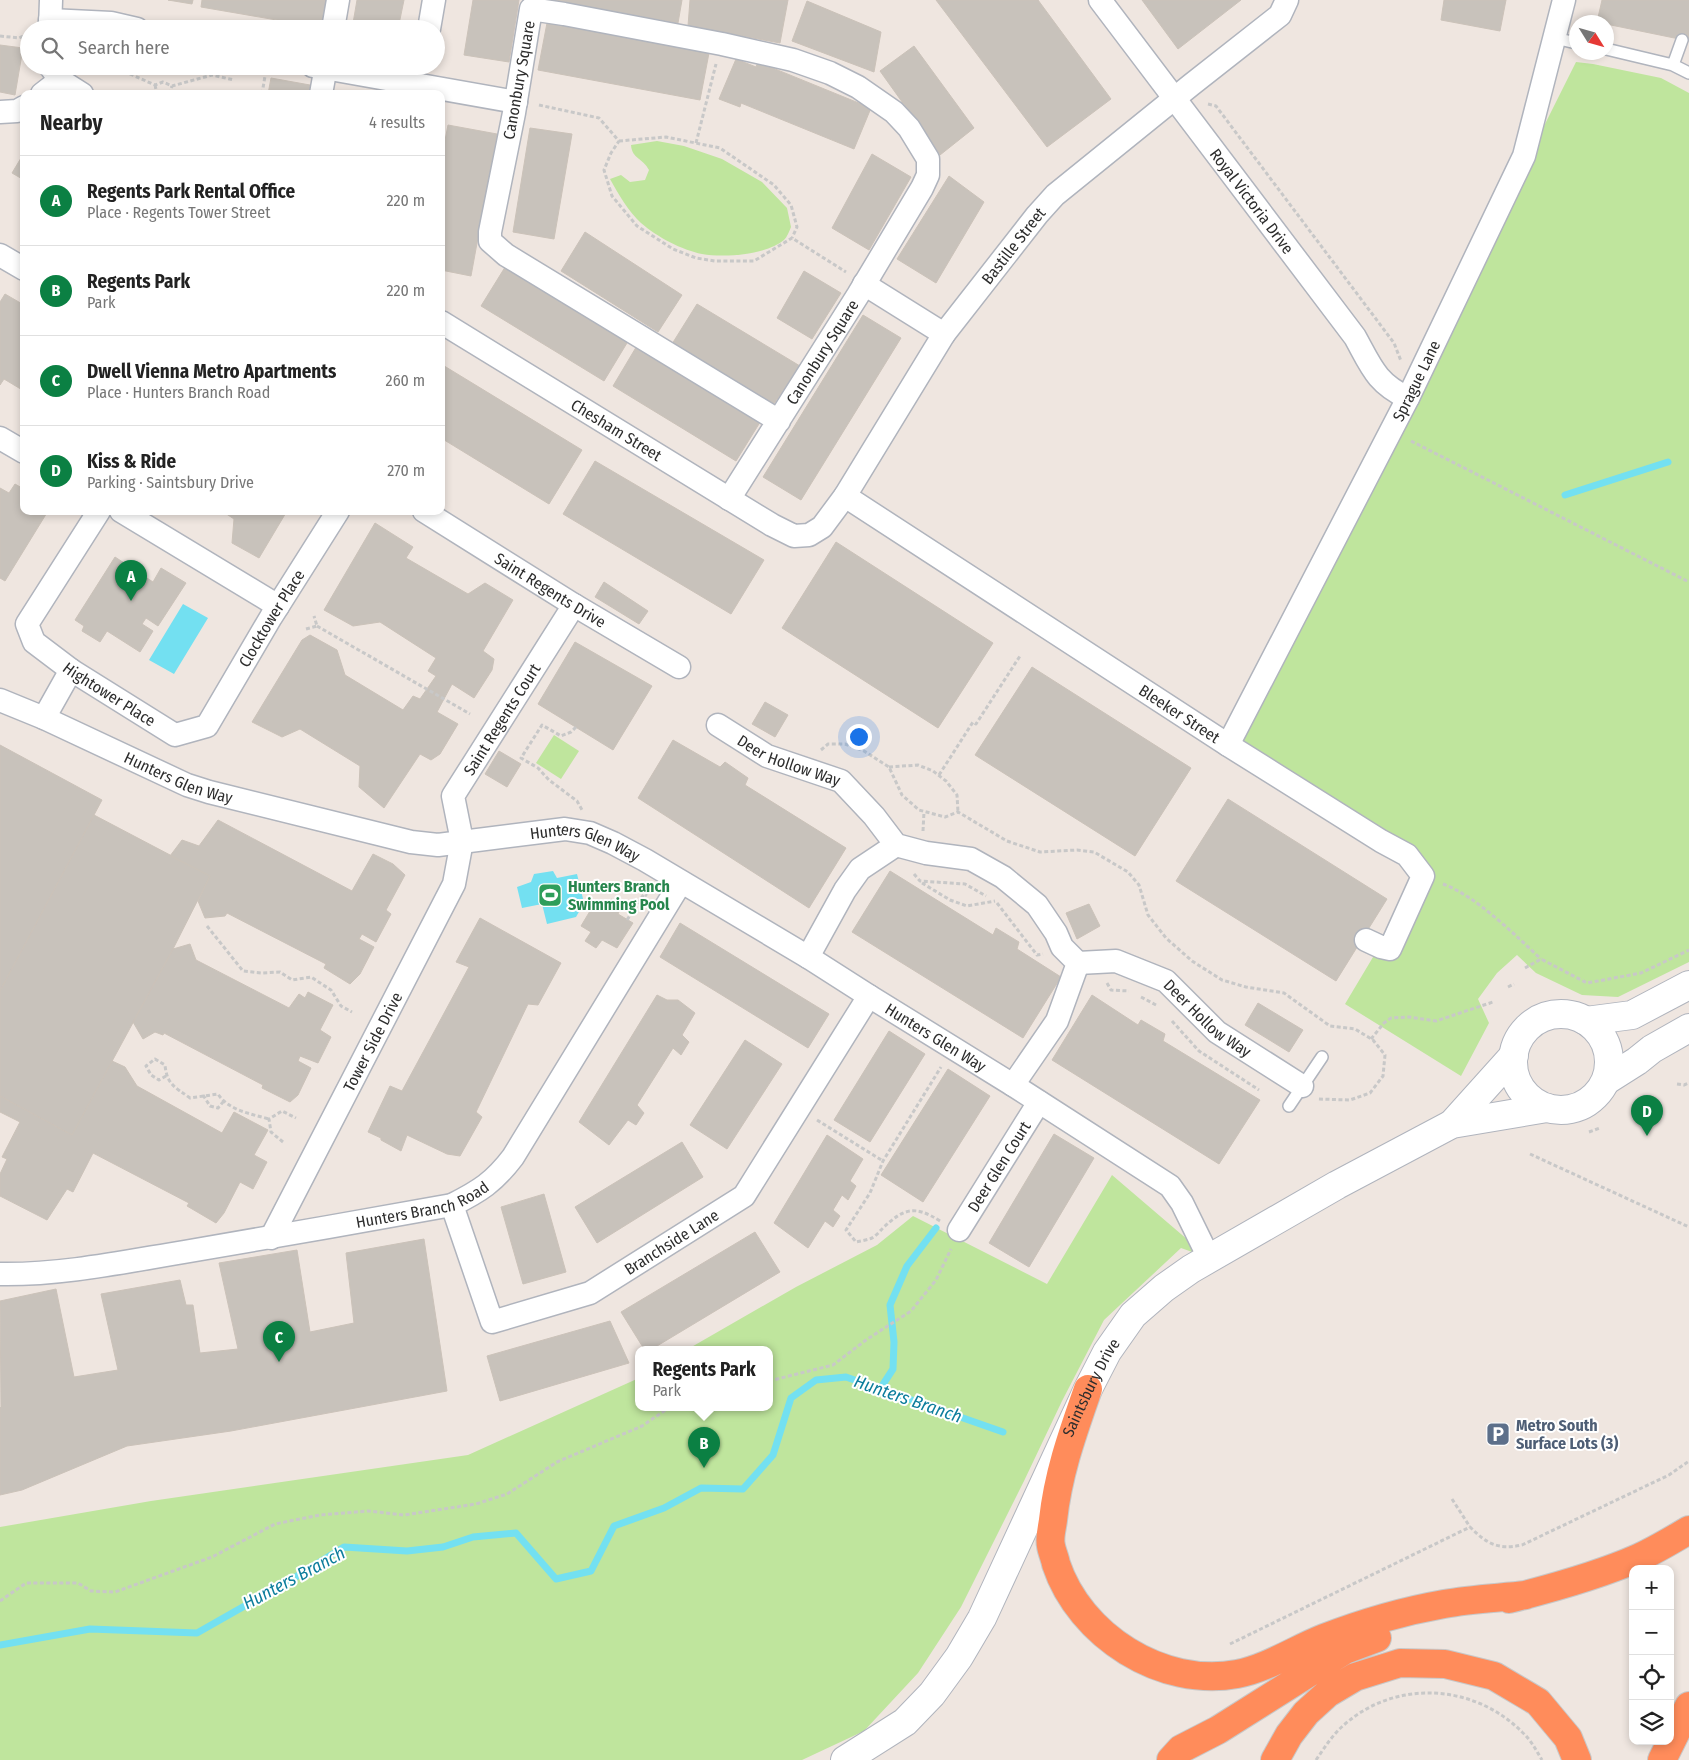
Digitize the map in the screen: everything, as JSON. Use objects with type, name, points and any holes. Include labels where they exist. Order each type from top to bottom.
[{"type":"highway","points":[[1088,1389],[1059,1475],[1050,1545],[1060,1577],[1072,1598],[1092,1624],[1115,1643],[1143,1660],[1172,1670],[1201,1676],[1238,1673],[1254,1669],[1324,1638],[1377,1620],[1444,1604],[1526,1595]]},
{"type":"highway","points":[[1171,1760],[1181,1749],[1218,1730],[1345,1650],[1408,1625],[1568,1584],[1609,1570],[1640,1557],[1689,1530]]},
{"type":"highway","points":[[1275,1760],[1289,1735],[1306,1713],[1328,1693],[1355,1677],[1400,1663],[1445,1664],[1494,1676],[1538,1702],[1568,1738],[1577,1760]]},
{"type":"highway","points":[[1662,1760],[1689,1706]]},
{"type":"highway","points":[[1188,1760],[1218,1730]]},
{"type":"street","points":[[335,20],[338,0]]},
{"type":"street","points":[[431,20],[434,0]]},
{"type":"street","name":"Royal Victoria Drive","points":[[1100,0],[1356,336],[1376,375],[1392,391],[1408,398]]},
{"type":"street","name":"Bastille Street","points":[[794,536],[809,535],[822,526],[845,496],[944,334],[1037,214],[1055,196],[1175,97],[1280,16],[1287,0]]},
{"type":"street","name":"Sprague Lane","points":[[1228,745],[1408,398],[1524,156],[1564,0]]},
{"type":"street","name":"Canonbury Square","points":[[729,498],[779,421],[855,279],[925,182],[928,175],[928,159],[922,147],[894,112],[858,87],[830,73],[793,60],[722,44],[531,9],[516,102],[490,232],[490,241],[506,255],[779,421]]},
{"type":"street","points":[[50,16],[85,20]]},
{"type":"street","points":[[44,90],[54,75]]},
{"type":"street","points":[[58,75],[77,90]]},
{"type":"street","points":[[321,90],[322,75]]},
{"type":"street","points":[[379,75],[421,81],[516,102]]},
{"type":"street","points":[[0,112],[20,109]]},
{"type":"street","points":[[0,255],[20,268]]},
{"type":"street","name":"Canonbury Square","points":[[855,279],[944,334]]},
{"type":"street","name":"Chesham Street","points":[[445,324],[794,536]]},
{"type":"street","points":[[0,438],[20,450]]},
{"type":"street","name":"Bleeker Street","points":[[845,496],[1228,745],[1381,841],[1407,855],[1423,876]]},
{"type":"street","name":"Hightower Place","points":[[96,515],[27,624],[34,642],[72,670],[175,735],[207,726]]},
{"type":"street","points":[[128,515],[278,606]]},
{"type":"street","name":"Clocktower Place","points":[[207,726],[278,606],[335,515]]},
{"type":"street","name":"Saint Regents Drive","points":[[430,515],[574,605],[679,666]]},
{"type":"street","name":"Saint Regents Court","points":[[462,841],[453,796],[574,605]]},
{"type":"street","points":[[44,718],[72,670]]},
{"type":"street","name":"Hunters Glen Way","points":[[0,700],[44,718],[187,785],[411,842],[438,845],[565,828],[590,833],[613,843],[808,957],[1170,1186],[1182,1204],[1209,1258]]},
{"type":"street","name":"Deer Hollow Way","points":[[718,725],[767,756],[841,781],[874,816],[896,845]]},
{"type":"street","name":"Tower Side Drive","points":[[271,1238],[454,884],[462,841]]},
{"type":"street","points":[[808,957],[844,890],[860,868],[896,845],[926,853],[971,859],[1003,877],[1037,905],[1056,933],[1062,947],[1078,963],[1056,1021],[1013,1085]]},
{"type":"street","points":[[1366,940],[1390,949],[1423,876]]},
{"type":"street","name":"Hunters Branch Road","points":[[0,1274],[80,1270],[271,1238],[452,1205],[478,1192],[499,1175],[513,1157],[681,882]]},
{"type":"street","name":"Deer Hollow Way","points":[[1078,963],[1116,961],[1166,981],[1217,1032],[1302,1086]]},
{"type":"street","points":[[1586,1020],[1632,1015],[1689,985]]},
{"type":"street","name":"Branchside Lane","points":[[452,1205],[492,1322],[590,1293],[744,1196],[869,996]]},
{"type":"street","points":[[1607,1080],[1610,1060],[1606,1044],[1598,1030],[1586,1020],[1571,1015],[1556,1014],[1541,1019],[1528,1028],[1519,1041],[1514,1055],[1514,1071],[1519,1086],[1529,1098],[1555,1112],[1575,1109],[1590,1102],[1607,1080],[1652,1049],[1685,1033]]},
{"type":"street","name":"Saintsbury Drive","points":[[1452,1124],[1514,1055]]},
{"type":"street","name":"Deer Glen Court","points":[[958,1233],[1039,1102]]},
{"type":"street","name":"Saintsbury Drive","points":[[845,1760],[905,1722],[932,1694],[960,1657],[982,1618],[1088,1389],[1107,1352],[1133,1315],[1164,1288],[1209,1258],[1337,1185],[1452,1124],[1546,1108]]},
{"type":"lane","points":[[1555,38],[1569,41]]},
{"type":"lane","points":[[1673,65],[1682,40]]},
{"type":"lane","points":[[1614,52],[1673,65],[1689,73]]},
{"type":"lane","points":[[1289,1106],[1322,1057]]},
{"type":"path","points":[[0,36],[20,38]]},
{"type":"path","points":[[696,143],[722,44]]},
{"type":"path","points":[[132,75],[155,85],[163,82],[172,86],[212,75],[234,80]]},
{"type":"path","points":[[263,90],[265,76]]},
{"type":"path","points":[[155,85],[156,90]]},
{"type":"path","points":[[170,90],[172,86]]},
{"type":"path","points":[[1203,103],[1216,106],[1394,343],[1401,359],[1401,366]]},
{"type":"path","points":[[539,105],[600,118],[619,141]]},
{"type":"path","points":[[666,137],[720,148],[774,185],[791,205],[797,228],[792,238],[754,261],[715,261],[696,258],[673,249],[638,226],[612,196],[604,170],[611,153],[619,141],[666,137]]},
{"type":"path","points":[[792,238],[855,279]]},
{"type":"path","points":[[1408,440],[1689,582]]},
{"type":"path","points":[[314,616],[317,626],[470,714]]},
{"type":"path","points":[[306,629],[317,626]]},
{"type":"path","points":[[939,775],[972,722],[976,724],[1020,656]]},
{"type":"path","points":[[576,727],[571,732],[560,737],[542,725],[521,758],[538,768],[549,780],[578,801],[584,813]]},
{"type":"path","points":[[805,768],[828,744],[845,744],[864,751],[889,767],[902,795],[919,810],[945,817],[958,812]]},
{"type":"path","points":[[889,767],[918,765],[933,771],[946,781],[956,795],[958,812]]},
{"type":"path","points":[[958,812],[1007,841],[1040,852],[1077,850],[1094,852],[1128,872],[1139,885],[1148,915],[1166,938],[1192,961],[1222,980],[1246,987],[1284,992],[1330,1026],[1355,1029],[1371,1039],[1385,1055],[1383,1076],[1370,1093],[1350,1100],[1336,1100]]},
{"type":"path","points":[[909,867],[920,881],[950,900],[968,906],[995,901]]},
{"type":"path","points":[[1423,876],[1455,888],[1490,914],[1541,959],[1588,983],[1641,973],[1689,950]]},
{"type":"path","points":[[920,881],[966,884],[995,901],[1037,955],[1050,952]]},
{"type":"path","points":[[207,926],[243,971],[261,973],[280,972],[292,980],[311,977],[331,990],[341,1006],[352,1012]]},
{"type":"path","points":[[1525,968],[1541,959]]},
{"type":"path","points":[[1106,980],[1111,990],[1131,992]]},
{"type":"path","points":[[1508,987],[1514,984]]},
{"type":"path","points":[[1138,995],[1158,1006],[1164,1013]]},
{"type":"path","points":[[1371,1039],[1384,1023],[1391,1018],[1436,1021],[1493,1002]]},
{"type":"path","points":[[1170,1019],[1199,1051],[1259,1090]]},
{"type":"path","points":[[166,1076],[159,1080],[151,1075],[146,1066],[155,1059],[165,1065],[166,1076],[171,1084],[190,1098],[218,1094],[223,1102],[247,1113],[269,1119],[282,1111],[296,1118]]},
{"type":"path","points":[[773,1381],[833,1365],[911,1310],[936,1280],[958,1233],[929,1214],[919,1211],[901,1212],[872,1238],[856,1242],[846,1230],[870,1192],[884,1160],[944,1062]]},
{"type":"path","points":[[1677,1084],[1684,1085],[1689,1083]]},
{"type":"path","points":[[204,1096],[210,1106],[218,1108],[223,1102]]},
{"type":"path","points":[[813,1117],[884,1160]]},
{"type":"path","points":[[269,1119],[271,1132],[283,1142]]},
{"type":"path","points":[[1589,1132],[1600,1128]]},
{"type":"path","points":[[1530,1154],[1689,1227]]},
{"type":"path","points":[[0,1601],[26,1583],[78,1584],[91,1591],[115,1592],[212,1557],[274,1524],[320,1515],[368,1511],[404,1515],[476,1504],[507,1494],[557,1462],[642,1426],[664,1411]]},
{"type":"path","points":[[1452,1499],[1478,1536],[1507,1548],[1522,1545],[1669,1475],[1689,1461]]},
{"type":"path","points":[[1230,1644],[1470,1527]]},
{"type":"path","points":[[1316,1760],[1334,1734],[1360,1713],[1377,1703],[1413,1694],[1434,1693],[1453,1694],[1493,1708],[1523,1732],[1542,1760]]},
{"type":"green space","points":[[1576,62],[1661,78],[1689,93],[1689,962],[1618,997],[1582,995],[1536,973],[1517,955],[1497,973],[1478,999],[1489,1023],[1461,1076],[1345,1004],[1425,870],[1242,750],[1238,729],[1408,398]]},
{"type":"green space","points":[[657,141],[684,146],[722,159],[762,182],[787,208],[791,227],[785,239],[776,245],[756,252],[722,256],[694,252],[662,238],[647,228],[628,208],[610,179],[621,175],[630,182],[645,180],[649,170],[633,153],[631,145]]},
{"type":"green space","points":[[554,735],[579,751],[561,779],[536,763]]},
{"type":"green space","points":[[1112,1175],[1209,1258],[1181,1248],[1104,1320],[961,1607],[918,1673],[864,1731],[802,1760],[0,1760],[0,1527],[151,1501],[468,1455],[635,1380],[635,1411],[773,1411],[773,1346],[693,1346],[796,1287],[877,1245],[913,1216],[1047,1284]]},
{"type":"water","points":[[183,604],[208,618],[174,674],[149,660]]},
{"type":"water","name":"Hunters Branch Swimming Pool","points":[[553,871],[557,878],[577,874],[584,903],[576,917],[547,924],[542,904],[522,908],[517,887],[531,882],[534,874]]},
{"type":"building","points":[[168,0],[193,0],[192,4]]},
{"type":"building","points":[[202,0],[328,0],[324,20],[277,20],[201,7]]},
{"type":"building","points":[[357,0],[404,0],[400,20],[354,20]]},
{"type":"building","points":[[473,0],[519,0],[509,62],[464,55]]},
{"type":"building","points":[[549,0],[682,0],[678,23]]},
{"type":"building","points":[[690,0],[788,0],[780,43],[688,26]]},
{"type":"building","points":[[936,0],[1038,0],[1111,99],[1047,147]]},
{"type":"building","points":[[1142,0],[1241,0],[1178,49]]},
{"type":"building","points":[[1444,0],[1506,0],[1500,31],[1441,20]]},
{"type":"building","points":[[1602,0],[1689,0],[1689,41],[1614,26],[1614,15],[1599,15]]},
{"type":"building","points":[[807,1],[881,32],[874,72],[792,41]]},
{"type":"building","points":[[547,23],[709,53],[700,100],[538,70]]},
{"type":"building","points":[[0,45],[20,48],[20,66],[15,95],[0,92]]},
{"type":"building","points":[[914,46],[974,128],[940,155],[880,71]]},
{"type":"building","points":[[736,59],[756,67],[758,62],[871,108],[854,149],[741,103],[740,107],[719,99]]},
{"type":"building","points":[[271,78],[310,85],[309,90],[269,90]]},
{"type":"building","points":[[448,125],[497,134],[471,276],[445,271],[445,140]]},
{"type":"building","points":[[530,128],[572,134],[554,239],[513,232]]},
{"type":"building","points":[[872,154],[911,177],[869,250],[832,228]]},
{"type":"building","points":[[20,160],[20,178],[12,173]]},
{"type":"building","points":[[949,176],[984,202],[936,283],[897,259]]},
{"type":"building","points":[[585,232],[682,295],[658,332],[561,271]]},
{"type":"building","points":[[507,264],[630,338],[604,381],[481,306]]},
{"type":"building","points":[[804,271],[841,293],[812,339],[777,318]]},
{"type":"building","points":[[5,294],[20,303],[20,389],[4,379],[0,385],[0,302]]},
{"type":"building","points":[[697,304],[800,366],[773,405],[672,344]]},
{"type":"building","points":[[863,315],[901,338],[801,500],[763,477]]},
{"type":"building","points":[[638,344],[762,419],[736,461],[613,386]]},
{"type":"building","points":[[445,366],[582,450],[549,504],[445,440]]},
{"type":"building","points":[[595,461],[764,560],[731,614],[563,514]]},
{"type":"building","points":[[15,484],[20,487],[20,515],[46,515],[5,581],[0,578],[0,488],[9,493]]},
{"type":"building","points":[[228,515],[285,515],[259,558],[232,543],[234,519]]},
{"type":"building","points":[[375,523],[413,547],[406,558],[468,594],[485,583],[513,600],[483,651],[494,659],[492,670],[474,698],[452,684],[437,712],[458,724],[440,754],[431,760],[420,754],[384,808],[359,787],[360,766],[300,729],[282,737],[252,722],[302,640],[310,635],[337,650],[345,675],[403,710],[413,696],[420,699],[436,676],[428,671],[436,658],[380,622],[353,626],[324,610]]},
{"type":"building","points":[[836,542],[993,643],[938,728],[782,628]]},
{"type":"building","points":[[115,557],[153,582],[161,568],[186,583],[158,626],[146,618],[142,624],[153,631],[140,652],[107,631],[100,642],[82,631],[84,626],[75,620]]},
{"type":"building","points":[[604,582],[648,611],[639,624],[595,597]]},
{"type":"building","points":[[575,642],[652,686],[613,750],[538,704]]},
{"type":"building","points":[[1032,667],[1191,768],[1135,856],[975,755]]},
{"type":"building","points":[[765,702],[788,715],[775,737],[752,724]]},
{"type":"building","points":[[673,740],[720,767],[725,762],[748,778],[745,785],[846,848],[809,908],[638,798]]},
{"type":"building","points":[[0,745],[102,800],[0,991]]},
{"type":"building","points":[[499,751],[521,764],[507,787],[485,774]]},
{"type":"building","points":[[1228,799],[1387,899],[1336,981],[1176,881]]},
{"type":"building","points":[[94,815],[210,876],[173,949],[72,1135],[0,1096],[0,991]]},
{"type":"building","points":[[218,820],[352,891],[373,854],[393,864],[405,875],[386,910],[391,914],[376,942],[362,934],[359,939],[374,947],[360,974],[350,984],[324,968],[326,964],[227,913],[225,916],[205,918],[198,901],[210,876],[170,856],[182,840],[199,846]]},
{"type":"building","points":[[890,871],[993,935],[996,928],[1019,942],[1017,949],[1061,977],[1023,1038],[852,932]]},
{"type":"building","points":[[611,899],[622,906],[618,914],[633,923],[617,948],[602,940],[596,948],[585,941],[591,932],[581,926],[596,901],[606,907]]},
{"type":"building","points":[[1089,904],[1100,926],[1077,939],[1066,913]]},
{"type":"building","points":[[480,918],[561,963],[538,1005],[528,1004],[476,1112],[482,1117],[460,1156],[447,1154],[407,1135],[401,1151],[368,1132],[390,1086],[402,1091],[469,967],[456,962]]},
{"type":"building","points":[[680,923],[829,1014],[808,1048],[660,957]]},
{"type":"building","points":[[190,944],[196,960],[289,1008],[299,994],[305,998],[308,992],[333,1005],[320,1030],[331,1037],[318,1063],[300,1056],[298,1061],[311,1068],[298,1095],[290,1102],[262,1088],[263,1085],[164,1033],[163,1035],[155,1032],[143,1039],[133,1022],[173,949]]},
{"type":"building","points":[[657,995],[667,1000],[678,1000],[695,1013],[682,1035],[689,1042],[681,1055],[673,1048],[637,1105],[644,1113],[636,1125],[628,1120],[609,1145],[579,1122]]},
{"type":"building","points":[[1092,995],[1138,1025],[1141,1020],[1165,1034],[1163,1041],[1260,1100],[1219,1164],[1052,1060]]},
{"type":"building","points":[[1258,1003],[1303,1030],[1289,1052],[1245,1025]]},
{"type":"building","points":[[889,1031],[925,1054],[870,1142],[834,1120]]},
{"type":"building","points":[[745,1040],[782,1064],[727,1149],[690,1125]]},
{"type":"building","points":[[112,1061],[125,1067],[137,1086],[222,1133],[234,1112],[268,1130],[254,1155],[267,1162],[253,1189],[240,1182],[224,1213],[216,1223],[187,1206],[189,1203],[93,1153],[73,1192],[67,1189],[47,1220],[0,1196],[0,1174],[7,1159],[2,1157],[20,1122],[0,1112],[0,1096],[72,1135]]},
{"type":"building","points":[[948,1069],[990,1096],[923,1202],[881,1175]]},
{"type":"building","points":[[1054,1134],[1094,1158],[1029,1267],[989,1243]]},
{"type":"building","points":[[827,1135],[863,1159],[850,1181],[856,1186],[848,1200],[842,1195],[833,1210],[840,1216],[833,1227],[825,1221],[808,1248],[774,1223]]},
{"type":"building","points":[[682,1142],[703,1177],[597,1243],[575,1207]]},
{"type":"building","points":[[544,1194],[566,1272],[523,1284],[501,1207]]},
{"type":"building","points":[[755,1232],[780,1272],[657,1346],[642,1346],[621,1312]]},
{"type":"building","points":[[424,1239],[447,1391],[231,1431],[127,1446],[22,1490],[0,1495],[0,1301],[56,1289],[74,1377],[118,1370],[101,1294],[180,1280],[186,1305],[193,1305],[200,1353],[238,1349],[219,1263],[297,1250],[310,1332],[354,1323],[346,1253]]},
{"type":"building","points":[[610,1321],[629,1363],[500,1401],[487,1356]]},
{"type":"waterway","points":[[1565,495],[1668,462]]},
{"type":"waterway","points":[[880,1389],[893,1369],[894,1342],[890,1305],[907,1266],[936,1228]]},
{"type":"waterway","name":"Hunters Branch","points":[[0,1645],[90,1629],[197,1633],[294,1578],[344,1547],[407,1551],[443,1547],[473,1537],[516,1533],[556,1579],[591,1571],[614,1526],[664,1508],[701,1488],[743,1489],[773,1455],[791,1398],[816,1380],[846,1377],[1003,1432]]},
{"type":"place","name":"Regents Park Rental Office","points":[[131,601]]},
{"type":"place","name":"Hunters Branch Swimming Pool","points":[[550,895]]},
{"type":"place","name":"Kiss & Ride","points":[[1647,1136]]},
{"type":"place","name":"Dwell Vienna Metro Apartments","points":[[279,1362]]},
{"type":"place","name":"Metro South Surface Lots (3)","points":[[1498,1434]]},
{"type":"place","name":"Regents Park","points":[[704,1468]]}]
